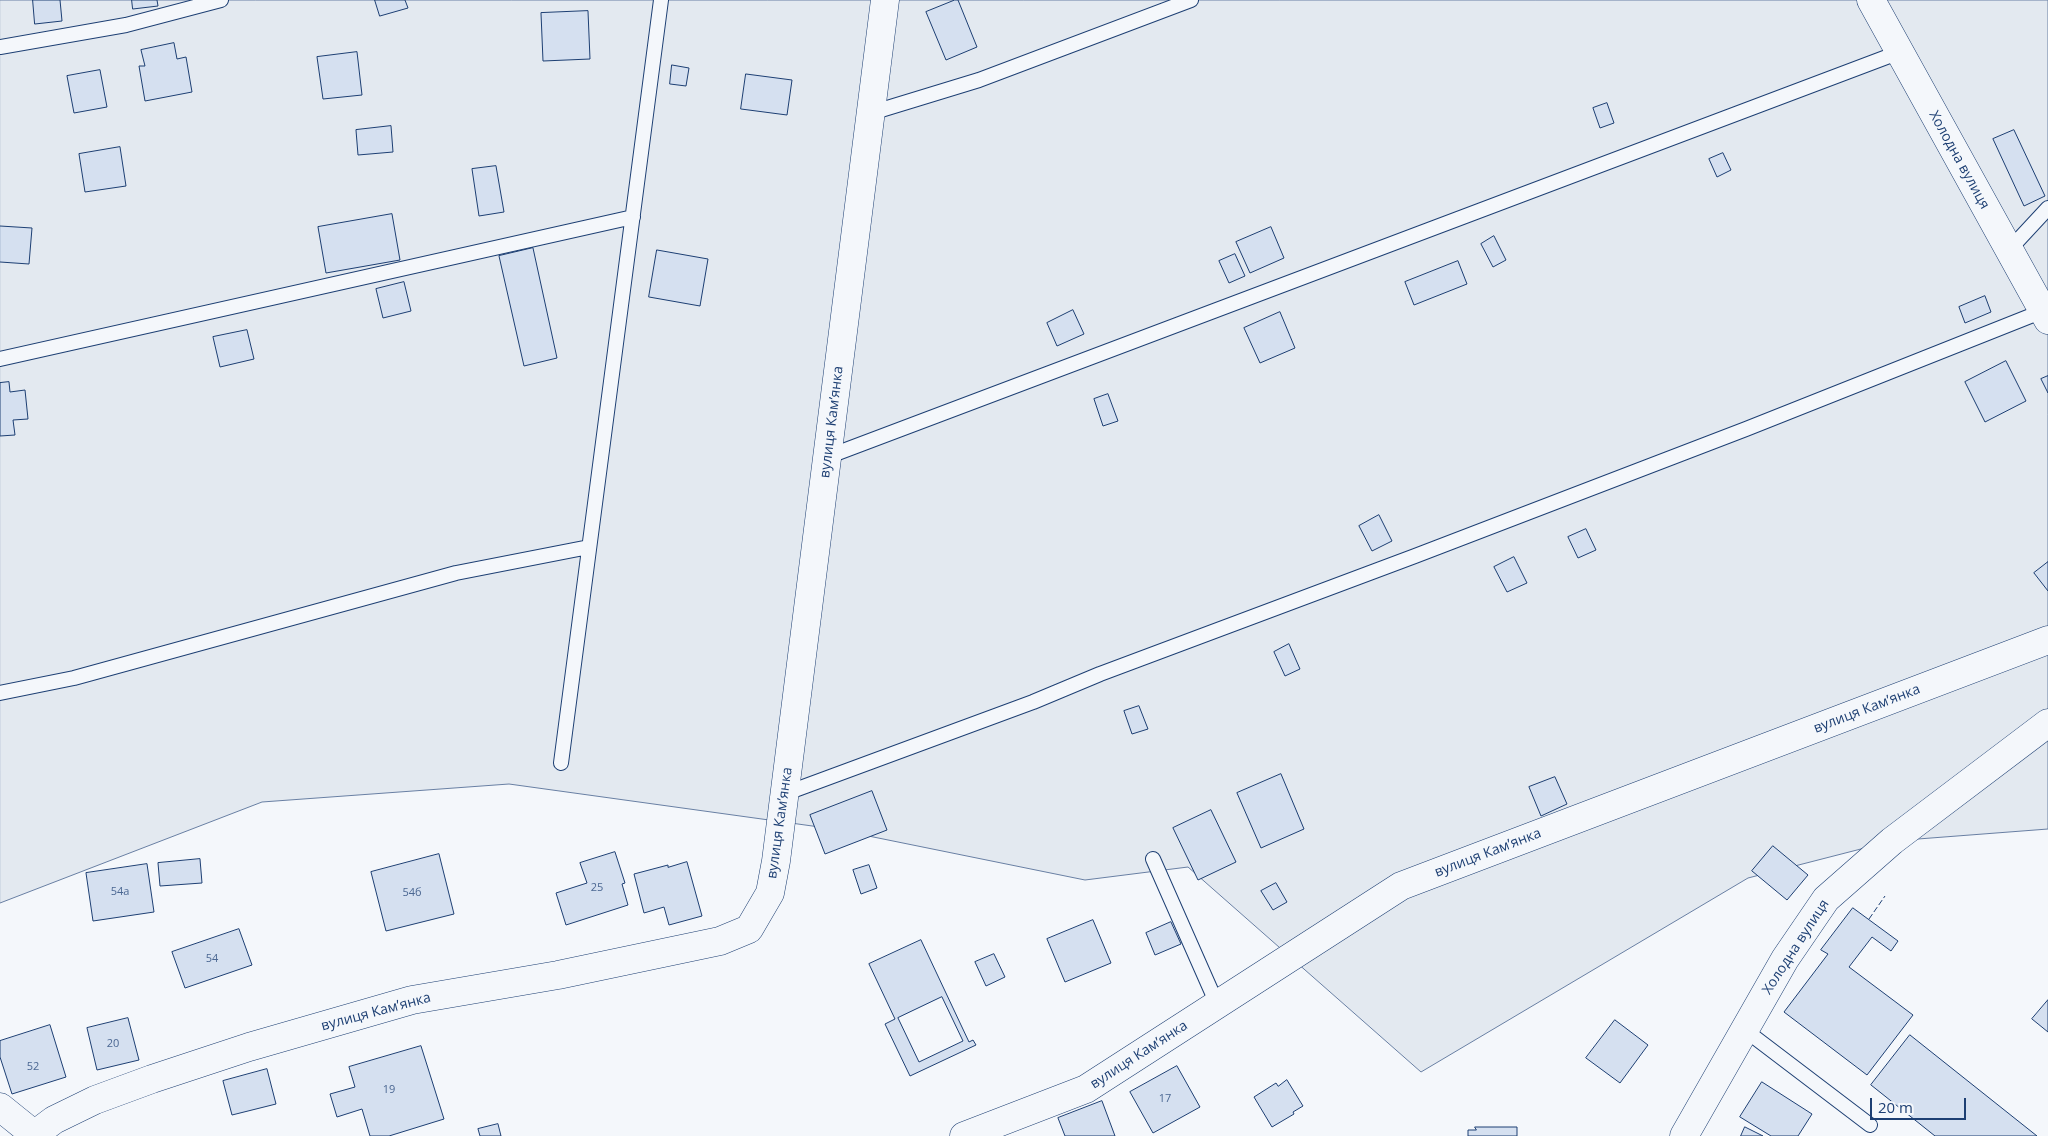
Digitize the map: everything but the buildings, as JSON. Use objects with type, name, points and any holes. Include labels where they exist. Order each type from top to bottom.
[{"type":"street","name":"вулиця Камʼянка","points":[[35,1135],[54,1120],[95,1100],[240,1050],[338,1021],[412,1000],[656,956],[720,941],[749,930],[770,893],[885,0]]},
{"type":"street","name":"Холодна вулиця","points":[[1871,0],[2046,316]]},
{"type":"street","name":"вулиця Камʼянка","points":[[964,1136],[1086,1089],[1401,886],[2048,640]]},
{"type":"street","name":"Холодна вулиця","points":[[1684,1136],[1785,959],[1826,899],[1892,842],[2048,723]]},
{"type":"street","points":[[0,1107],[35,1135]]},
{"type":"lane","points":[[0,47],[126,25],[221,0]]},
{"type":"lane","points":[[561,763],[661,0]]},
{"type":"lane","points":[[871,114],[979,80],[1191,0]]},
{"type":"lane","points":[[827,457],[1900,52]]},
{"type":"lane","points":[[2009,250],[2048,208]]},
{"type":"lane","points":[[0,359],[633,217]]},
{"type":"lane","points":[[784,794],[1034,702],[1100,674],[1425,553],[2046,316]]},
{"type":"lane","points":[[0,693],[74,678],[456,573],[589,546]]},
{"type":"lane","points":[[1153,859],[1217,1004]]},
{"type":"lane","points":[[1744,1030],[1870,1125]]},
{"type":"shaded area","points":[[0,0],[2048,0],[2048,829],[1892,841],[1748,878],[1421,1072],[1188,867],[1085,880],[834,829],[509,784],[262,802],[0,903]]},
{"type":"fence","points":[[1869,919],[1885,896]]}]
